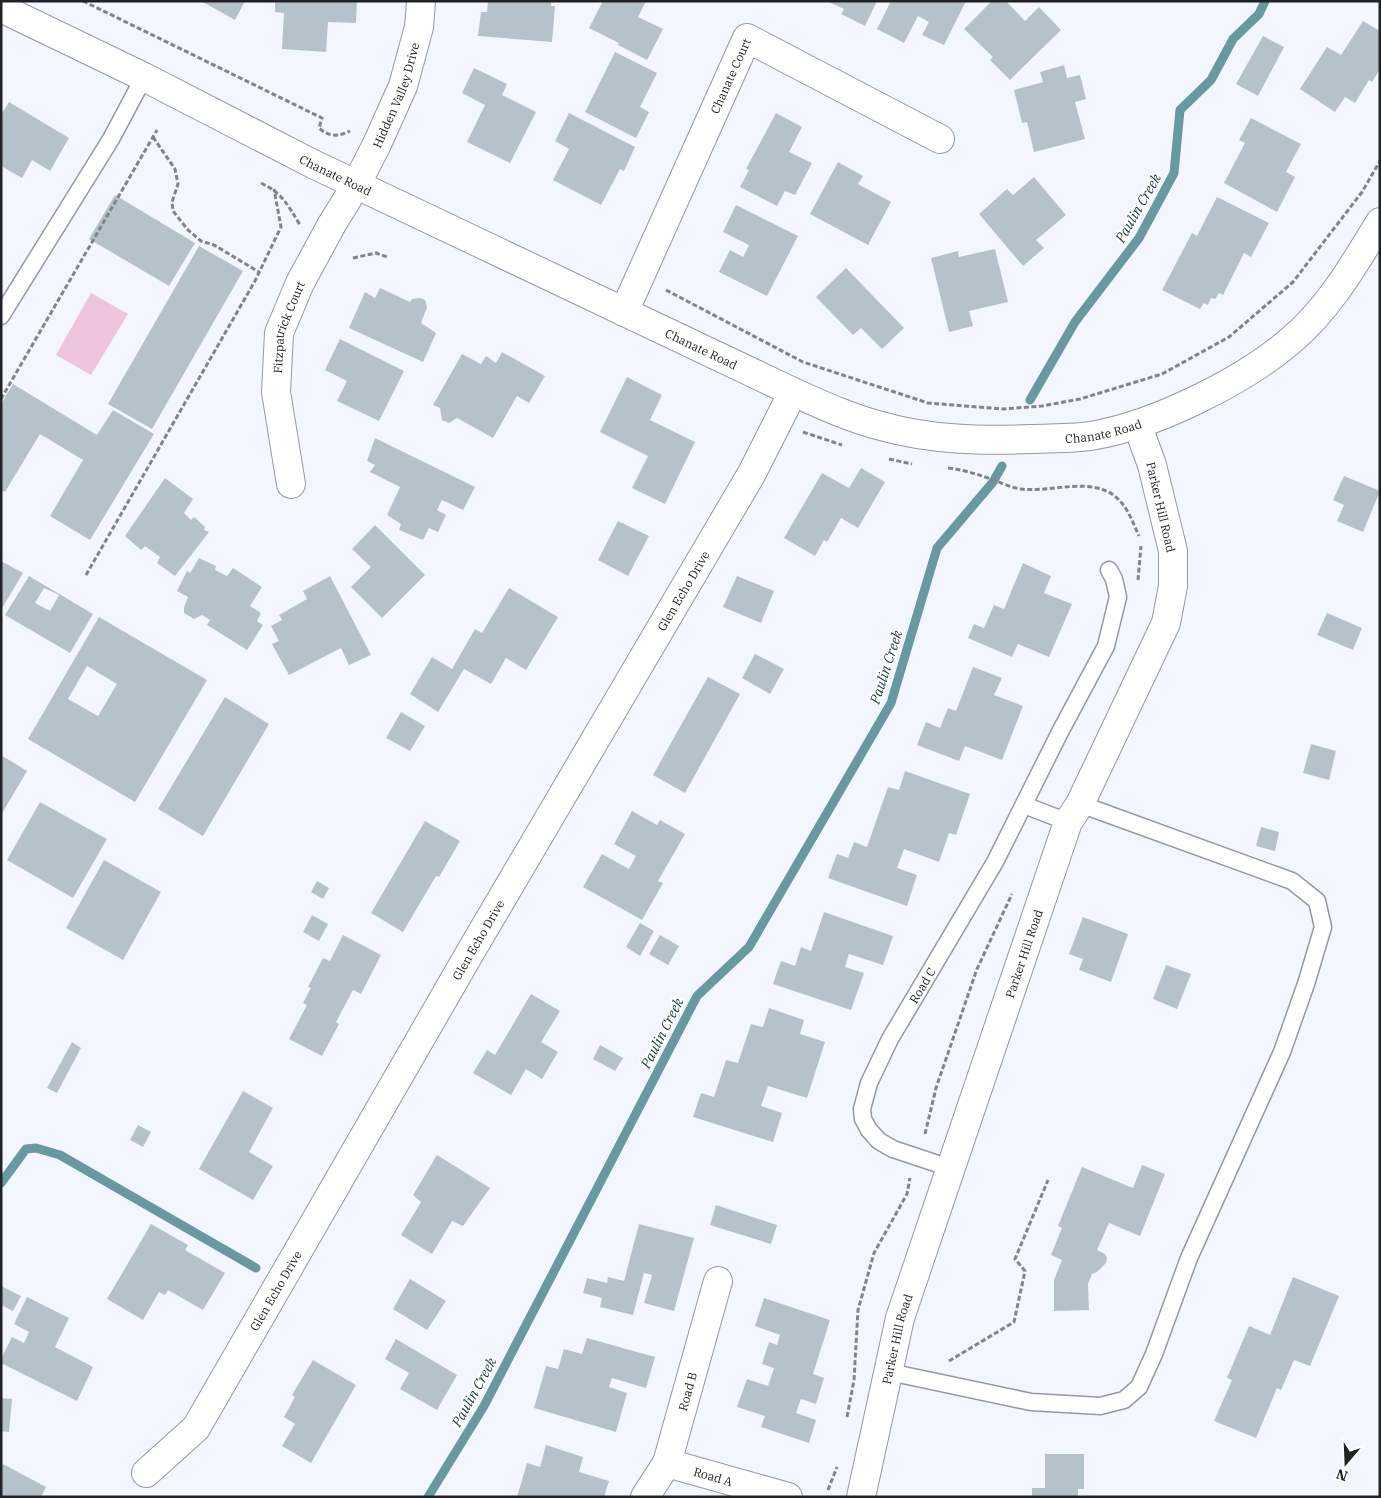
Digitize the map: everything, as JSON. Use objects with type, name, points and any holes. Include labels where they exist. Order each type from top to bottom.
[{"type":"street","name":"Hidden Valley Drive","points":[[356,185],[403,86],[419,27],[421,1]]},
{"type":"street","name":"Chanate Road","points":[[1,8],[144,77],[356,185],[793,392],[838,412],[882,426],[918,434],[957,440],[1077,438],[1137,424],[1204,396],[1258,365],[1289,342],[1320,312],[1354,264],[1380,222]]},
{"type":"street","name":"Chanate Court","points":[[624,312],[746,38],[940,139]]},
{"type":"street","name":"Fitzpatrick Court","points":[[292,484],[276,392],[279,333],[300,282],[356,185]]},
{"type":"street","name":"Glen Echo Drive","points":[[146,1473],[196,1428],[471,951],[747,482],[793,392]]},
{"type":"street","name":"Parker Hill Road","points":[[861,1497],[900,1318],[950,1168],[1074,813],[1166,623],[1173,586],[1173,552],[1152,465],[1137,424]]},
{"type":"street","name":"Road B","points":[[645,1497],[667,1463],[718,1281]]},
{"type":"street","name":"Road A","points":[[667,1463],[788,1497]]},
{"type":"lane","points":[[1,316],[111,139],[144,77]]},
{"type":"lane","points":[[889,1372],[1031,1402],[1100,1406],[1124,1400],[1139,1387],[1154,1354],[1188,1258],[1282,1052],[1306,984],[1323,927],[1317,901],[1292,881],[1074,813],[1024,805],[1106,646],[1118,598],[1114,579],[1109,570]]},
{"type":"lane","name":"Road C","points":[[950,1168],[894,1149],[879,1141],[869,1130],[862,1109],[869,1083],[890,1039],[995,862],[1024,805]]},
{"type":"path","points":[[83,1],[322,118],[319,128],[326,134],[342,135],[350,132]]},
{"type":"path","points":[[1,399],[157,130]]},
{"type":"path","points":[[153,137],[175,170],[178,184],[172,202],[173,211],[188,230],[201,241],[214,245],[259,272]]},
{"type":"path","points":[[666,290],[803,362],[928,403],[1003,408],[1042,406],[1080,399],[1162,374],[1229,337],[1293,282],[1362,192],[1380,161]]},
{"type":"path","points":[[261,183],[274,189],[286,201],[301,228]]},
{"type":"path","points":[[86,575],[259,272],[281,227],[274,189]]},
{"type":"path","points":[[353,258],[376,253],[387,256]]},
{"type":"path","points":[[966,470],[1019,489]]},
{"type":"path","points":[[925,1134],[936,1088],[977,969],[1014,889]]},
{"type":"path","points":[[846,1425],[854,1380],[858,1310],[874,1253],[907,1194],[911,1175]]},
{"type":"path","points":[[921,1379],[1014,1322],[1025,1271],[1015,1259],[1048,1180]]},
{"type":"path","points":[[828,1490],[839,1461]]},
{"type":"shaded area","points":[[91,293],[128,314],[91,375],[56,355]]},
{"type":"building","points":[[201,1],[245,1],[235,20]]},
{"type":"building","points":[[275,1],[357,1],[356,23],[328,22],[326,52],[282,49],[284,13],[275,12]]},
{"type":"building","points":[[488,1],[551,1],[551,6],[555,6],[552,42],[478,36],[481,12],[487,12]]},
{"type":"building","points":[[603,1],[646,1],[638,17],[663,29],[647,60],[589,28]]},
{"type":"building","points":[[827,1],[877,1],[865,26],[841,14],[844,9]]},
{"type":"building","points":[[891,1],[966,1],[944,45],[922,35],[929,22],[918,16],[904,43],[877,29]]},
{"type":"building","points":[[992,1],[1006,1],[1025,21],[1039,7],[1061,30],[1010,80],[990,60],[993,57],[964,29]]},
{"type":"building","points":[[1363,21],[1380,31],[1380,69],[1372,82],[1369,80],[1355,103],[1345,97],[1335,112],[1300,89],[1327,47],[1341,55]]},
{"type":"building","points":[[1263,36],[1284,47],[1258,96],[1236,84]]},
{"type":"building","points":[[615,52],[657,73],[640,107],[649,112],[636,138],[585,112]]},
{"type":"building","points":[[1064,65],[1067,78],[1080,75],[1086,99],[1075,102],[1085,139],[1034,152],[1027,122],[1022,123],[1014,90],[1043,82],[1040,72]]},
{"type":"building","points":[[474,68],[507,84],[502,95],[536,112],[510,163],[467,142],[485,105],[462,93]]},
{"type":"building","points":[[9,102],[69,138],[50,171],[32,160],[22,178],[1,166],[1,115]]},
{"type":"building","points":[[569,113],[635,147],[624,171],[620,169],[601,205],[553,180],[569,149],[555,141]]},
{"type":"building","points":[[776,113],[802,127],[789,152],[812,163],[795,195],[785,191],[777,206],[740,187],[749,170],[746,169]]},
{"type":"building","points":[[1251,118],[1301,144],[1286,172],[1295,177],[1277,212],[1224,183],[1245,143],[1239,140]]},
{"type":"building","points":[[838,162],[863,176],[858,184],[891,202],[868,245],[810,214]]},
{"type":"building","points":[[1034,177],[1066,215],[1036,240],[1044,248],[1023,266],[979,214],[1007,189],[1013,195]]},
{"type":"building","points":[[115,195],[195,243],[169,286],[89,239]]},
{"type":"building","points":[[1217,197],[1269,223],[1251,257],[1244,253],[1223,295],[1219,293],[1215,299],[1211,298],[1208,305],[1204,303],[1200,309],[1162,290],[1192,233],[1197,236]]},
{"type":"building","points":[[736,205],[798,236],[767,296],[719,272],[730,250],[743,257],[749,245],[723,232]]},
{"type":"building","points":[[199,246],[243,271],[152,429],[108,404]]},
{"type":"building","points":[[995,249],[1008,302],[969,311],[973,326],[949,332],[931,258],[958,251],[959,257]]},
{"type":"building","points":[[846,268],[904,328],[882,349],[861,328],[853,335],[816,297]]},
{"type":"building","points":[[380,288],[410,302],[412,299],[420,298],[425,300],[427,307],[421,323],[436,333],[423,362],[349,328],[365,292],[375,298]]},
{"type":"building","points":[[340,339],[404,371],[379,421],[337,401],[347,381],[325,370]]},
{"type":"building","points":[[502,352],[545,376],[529,403],[517,396],[493,438],[457,418],[449,423],[442,420],[440,408],[433,405],[462,354],[481,364],[486,356],[496,363]]},
{"type":"building","points":[[627,377],[662,395],[650,420],[695,442],[665,504],[632,488],[648,456],[600,432]]},
{"type":"building","points":[[13,384],[97,435],[113,410],[154,434],[90,540],[50,516],[83,460],[40,434],[5,492],[1,490],[1,404]]},
{"type":"building","points":[[375,438],[475,487],[463,510],[442,500],[437,510],[446,515],[438,532],[429,528],[423,540],[399,530],[401,524],[387,515],[400,487],[370,472],[375,465],[367,461]]},
{"type":"building","points":[[861,468],[885,482],[858,528],[841,518],[827,542],[824,540],[815,556],[784,538],[822,473],[849,488]]},
{"type":"building","points":[[1344,476],[1380,491],[1363,532],[1337,521],[1344,505],[1333,500]]},
{"type":"building","points":[[165,478],[193,499],[184,513],[191,520],[194,517],[205,527],[204,530],[209,532],[175,576],[157,563],[160,557],[145,546],[141,550],[125,536]]},
{"type":"building","points":[[618,521],[649,536],[628,576],[598,560]]},
{"type":"building","points":[[375,525],[425,575],[382,618],[351,587],[371,567],[352,549]]},
{"type":"building","points":[[199,558],[216,566],[215,570],[227,576],[233,568],[262,587],[250,606],[261,613],[257,621],[263,625],[247,650],[207,625],[210,620],[202,615],[194,619],[184,613],[188,597],[177,591],[187,571],[190,573]]},
{"type":"building","points":[[1,561],[23,573],[1,610]]},
{"type":"building","points":[[1023,563],[1051,576],[1044,593],[1072,604],[1049,657],[1018,644],[1012,657],[968,638],[974,624],[984,628],[994,605],[1004,609]]},
{"type":"building","points":[[29,576],[93,614],[70,653],[5,615]],"holes":[[[44,588],[59,595],[50,611],[35,603]]]},
{"type":"building","points":[[330,576],[371,655],[349,665],[341,648],[289,675],[272,644],[279,641],[271,626],[282,620],[279,615],[307,599],[303,591]]},
{"type":"building","points":[[737,576],[774,591],[761,623],[723,607]]},
{"type":"building","points":[[509,588],[558,617],[526,670],[506,658],[491,684],[464,669],[438,712],[410,694],[432,657],[452,669],[475,629],[482,633]]},
{"type":"building","points":[[1327,613],[1362,628],[1353,650],[1317,635]]},
{"type":"building","points":[[99,617],[207,680],[135,802],[28,739]],"holes":[[[87,666],[117,684],[98,716],[68,699]]]},
{"type":"building","points":[[755,654],[784,669],[770,694],[742,678]]},
{"type":"building","points":[[973,667],[1002,678],[994,695],[1023,706],[1002,760],[965,746],[959,761],[917,745],[926,722],[940,728],[948,708],[956,711]]},
{"type":"building","points":[[708,677],[740,694],[685,793],[653,775]]},
{"type":"building","points":[[225,697],[269,724],[203,836],[158,809]]},
{"type":"building","points":[[401,712],[425,726],[410,751],[386,738]]},
{"type":"building","points":[[1311,744],[1336,751],[1329,780],[1303,773]]},
{"type":"building","points":[[1,755],[27,771],[1,815]]},
{"type":"building","points":[[905,771],[970,794],[956,835],[949,833],[939,862],[904,849],[897,868],[917,875],[907,906],[828,878],[837,854],[848,858],[854,842],[867,847],[888,787],[899,790]]},
{"type":"building","points":[[40,802],[107,839],[73,898],[7,860]]},
{"type":"building","points":[[632,811],[657,825],[660,820],[685,834],[658,881],[663,883],[642,920],[583,887],[602,854],[629,869],[636,856],[614,844]]},
{"type":"building","points":[[425,821],[460,841],[439,877],[436,876],[403,932],[371,913]]},
{"type":"building","points":[[1261,827],[1279,832],[1275,851],[1256,846]]},
{"type":"building","points":[[104,860],[161,892],[123,960],[66,928]]},
{"type":"building","points":[[317,881],[329,888],[323,899],[311,892]]},
{"type":"building","points":[[824,912],[893,936],[883,965],[849,954],[845,967],[864,973],[851,1010],[773,984],[781,961],[795,966],[801,947],[811,951]]},
{"type":"building","points":[[312,915],[328,924],[319,941],[303,932]]},
{"type":"building","points":[[1083,917],[1128,934],[1111,982],[1079,970],[1083,959],[1069,954]]},
{"type":"building","points":[[640,923],[654,931],[640,956],[626,947]]},
{"type":"building","points":[[343,935],[381,955],[361,994],[353,990],[336,1022],[339,1024],[322,1056],[289,1039],[307,1005],[303,1003],[311,988],[308,987],[323,958],[330,961]]},
{"type":"building","points":[[660,935],[679,946],[668,965],[649,954]]},
{"type":"building","points":[[1166,965],[1191,974],[1177,1009],[1153,999]]},
{"type":"building","points":[[531,994],[560,1011],[541,1042],[558,1052],[542,1079],[526,1069],[511,1095],[473,1073],[487,1050],[495,1055]]},
{"type":"building","points":[[769,1008],[804,1020],[800,1034],[825,1042],[807,1098],[768,1086],[761,1106],[782,1113],[773,1142],[693,1117],[701,1093],[714,1097],[726,1060],[738,1063],[751,1024],[763,1027]]},
{"type":"building","points":[[72,1042],[81,1048],[57,1093],[47,1088]]},
{"type":"building","points":[[600,1045],[623,1058],[615,1071],[593,1059]]},
{"type":"building","points":[[243,1091],[273,1108],[249,1152],[273,1166],[253,1200],[199,1169]]},
{"type":"building","points":[[138,1125],[151,1132],[143,1147],[130,1140]]},
{"type":"building","points":[[437,1155],[490,1188],[463,1226],[452,1221],[432,1254],[401,1235],[421,1202],[413,1195]]},
{"type":"building","points":[[1142,1165],[1165,1174],[1140,1236],[1109,1223],[1097,1250],[1105,1254],[1107,1258],[1106,1263],[1097,1272],[1092,1274],[1088,1284],[1089,1310],[1054,1311],[1054,1280],[1062,1260],[1051,1255],[1062,1228],[1058,1226],[1082,1167],[1133,1188]]},
{"type":"building","points":[[716,1205],[777,1225],[771,1244],[710,1225]]},
{"type":"building","points":[[151,1224],[188,1245],[185,1250],[225,1273],[203,1310],[168,1290],[165,1295],[159,1292],[143,1320],[107,1299]]},
{"type":"building","points":[[639,1224],[694,1238],[674,1311],[644,1303],[652,1275],[644,1273],[633,1315],[600,1307],[602,1298],[583,1293],[587,1278],[607,1283],[608,1277],[624,1281]]},
{"type":"building","points":[[1293,1277],[1339,1296],[1310,1366],[1294,1360],[1281,1390],[1277,1388],[1256,1438],[1214,1421],[1232,1380],[1227,1378],[1249,1326],[1270,1335]]},
{"type":"building","points":[[410,1279],[446,1301],[427,1330],[393,1309]]},
{"type":"building","points":[[1,1286],[21,1296],[13,1311],[1,1305]]},
{"type":"building","points":[[27,1297],[69,1318],[55,1347],[93,1367],[77,1401],[1,1363],[1,1359],[12,1337],[24,1343],[29,1332],[14,1324]]},
{"type":"building","points":[[764,1298],[830,1320],[813,1374],[824,1378],[816,1404],[801,1399],[796,1413],[816,1420],[809,1443],[761,1427],[765,1416],[737,1407],[747,1379],[768,1386],[774,1368],[762,1364],[769,1342],[777,1345],[780,1335],[755,1326]]},
{"type":"building","points":[[587,1338],[655,1357],[646,1388],[612,1378],[609,1387],[627,1393],[616,1432],[534,1408],[546,1366],[558,1369],[564,1349],[582,1354]]},
{"type":"building","points":[[396,1339],[457,1375],[437,1410],[400,1389],[409,1373],[385,1359]]},
{"type":"building","points":[[313,1360],[356,1385],[311,1463],[282,1446],[295,1424],[284,1417],[295,1397],[292,1395]]},
{"type":"building","points":[[1,1398],[12,1399],[9,1432],[1,1431]]},
{"type":"building","points":[[546,1445],[583,1457],[579,1472],[609,1481],[604,1497],[517,1497],[527,1463],[540,1467]]},
{"type":"building","points":[[1045,1454],[1084,1454],[1084,1489],[1078,1489],[1078,1497],[1032,1497],[1032,1488],[1045,1488]]},
{"type":"building","points":[[3,1464],[46,1487],[41,1497],[1,1497],[1,1468]]},
{"type":"waterway","name":"Paulin Creek","points":[[1030,400],[1075,322],[1139,238],[1174,173],[1180,110],[1211,80],[1233,39],[1259,14],[1265,1]]},
{"type":"waterway","name":"Paulin Creek","points":[[428,1497],[484,1406],[697,996],[749,947],[891,703],[937,548],[993,482],[1002,466]]},
{"type":"waterway","points":[[1,1183],[26,1149],[36,1148],[60,1155],[256,1268]]}]
